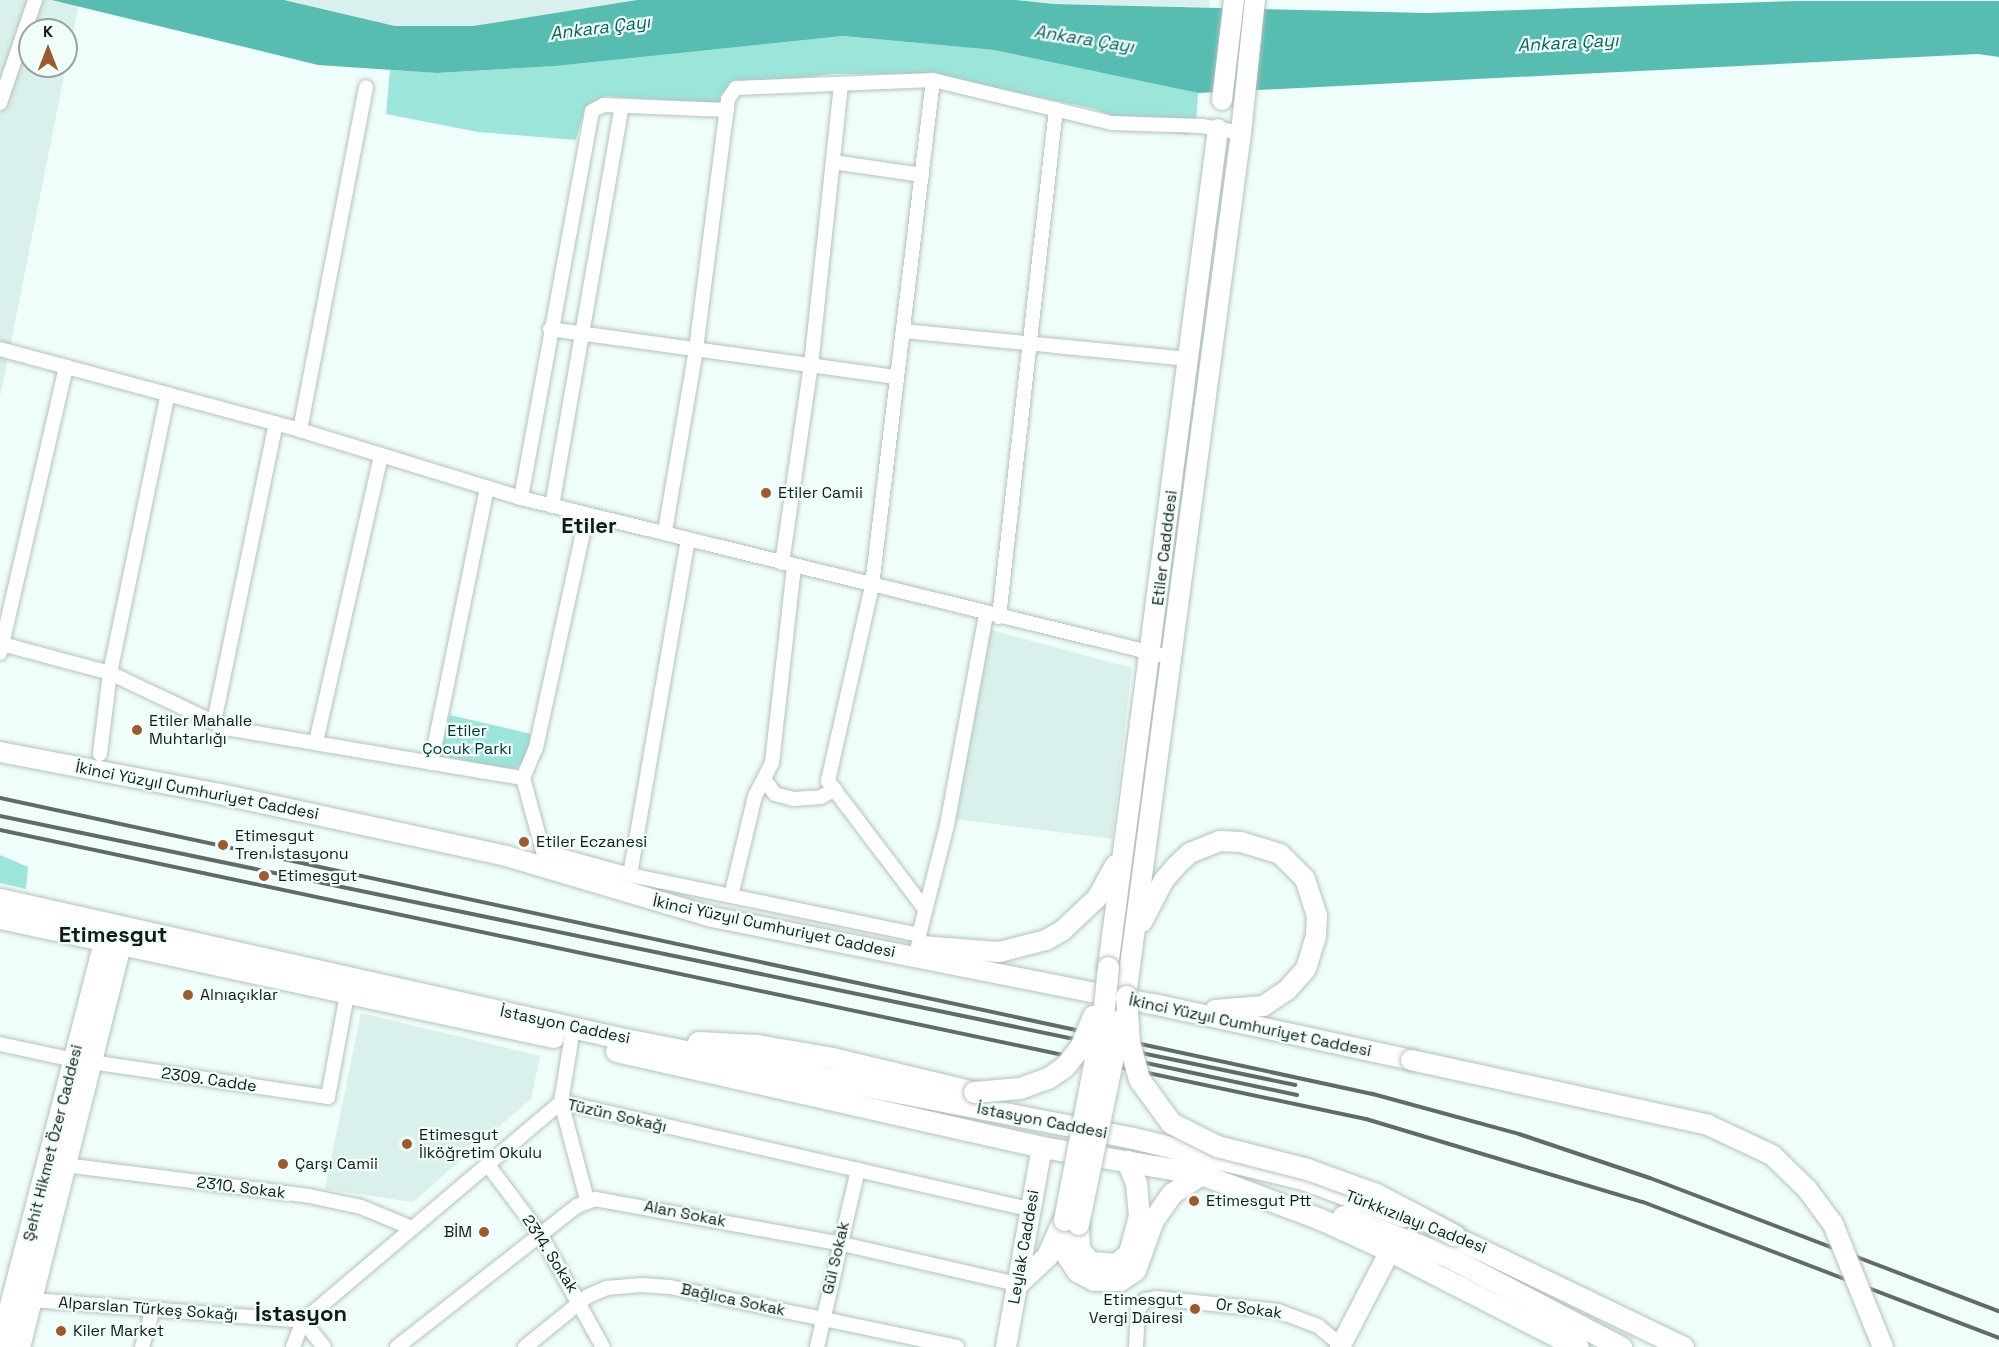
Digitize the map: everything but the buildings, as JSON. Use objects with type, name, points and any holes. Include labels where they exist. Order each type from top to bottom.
[{"type":"main road","points":[[1222,100],[1234,0]]},
{"type":"main road","points":[[1017,1284],[1047,1256],[1071,1222],[1126,996],[1173,658],[1245,105],[1255,0]]},
{"type":"main road","name":"Etiler Cadddesi","points":[[1108,967],[1121,855],[1151,655],[1218,129]]},
{"type":"main road","name":"İkinci Yüzyıl Cumhuriyet Caddesi","points":[[0,752],[351,821],[506,856],[712,917],[1153,1004],[1708,1125],[1772,1155],[1808,1190],[1833,1224],[1883,1347]]},
{"type":"main road","points":[[1134,938],[1164,880],[1190,853],[1220,842],[1241,842],[1280,854],[1305,879],[1313,897],[1316,936],[1306,969],[1279,996],[1263,1006],[1227,1011],[1153,1004]]},
{"type":"main road","points":[[861,945],[1011,951],[1064,930],[1097,898],[1121,855]]},
{"type":"main road","name":"İstasyon Caddesi","points":[[0,899],[114,934],[347,994],[571,1041],[1042,1147]]},
{"type":"main road","name":"İstasyon Caddesi","points":[[0,918],[114,934],[625,1039],[1133,1138]]},
{"type":"main road","name":"Şehit Hikmet Özer Caddesi","points":[[0,1344],[11,1297],[82,1061],[114,934]]},
{"type":"main road","points":[[625,1039],[757,1045],[832,1058],[974,1092],[1020,1089],[1064,1067],[1088,1035],[1108,967]]},
{"type":"main road","points":[[1108,967],[1101,1027],[1065,1253],[1077,1271],[1094,1280],[1120,1280],[1135,1270],[1153,1220],[1172,1192],[1201,1174],[1275,1193],[1444,1255],[1621,1347]]},
{"type":"main road","points":[[1126,996],[1129,1042],[1139,1079],[1171,1123],[1217,1146],[1306,1170],[1376,1194],[1454,1235]]},
{"type":"main road","name":"Şehit Hikmet Özer Caddesi","points":[[19,1347],[11,1297],[65,1165],[82,1061]]},
{"type":"main road","name":"Türkkızılayı Caddesi","points":[[1133,1138],[1303,1179],[1454,1235],[1645,1326],[1683,1347]]},
{"type":"main road","name":"Türkkızılayı Caddesi","points":[[1042,1147],[1201,1174],[1320,1219],[1390,1251],[1578,1347]]},
{"type":"main road","name":"Leylak Caddesi","points":[[1006,1347],[1042,1147]]},
{"type":"main road","points":[[1071,1222],[1079,1249],[1090,1262],[1116,1264],[1129,1253],[1138,1231],[1139,1216],[1136,1183],[1127,1161]]},
{"type":"main road","points":[[1341,1346],[1390,1251]]},
{"type":"main road","points":[[1645,1326],[1650,1347]]},
{"type":"street","points":[[0,103],[35,1]]},
{"type":"street","points":[[925,909],[828,781],[872,585],[933,80]]},
{"type":"street","points":[[665,531],[696,349],[731,93],[745,85],[933,80],[1112,123],[1218,129],[1241,133]]},
{"type":"street","points":[[731,897],[755,796],[766,782],[772,763],[788,565],[841,84]]},
{"type":"street","points":[[300,430],[366,87]]},
{"type":"street","points":[[521,498],[550,329],[592,111],[600,105],[727,110]]},
{"type":"street","points":[[552,506],[622,106]]},
{"type":"street","points":[[587,515],[537,748],[523,778],[543,850],[630,875],[919,935],[947,825],[993,615],[1030,344],[1056,109]]},
{"type":"street","points":[[833,162],[922,175]]},
{"type":"street","points":[[550,329],[897,377]]},
{"type":"street","points":[[903,331],[1189,359]]},
{"type":"street","points":[[0,349],[276,423],[521,498],[587,515],[665,531],[688,540],[1151,655],[1173,658]]},
{"type":"street","points":[[66,366],[1,649],[110,673],[226,728],[523,778]]},
{"type":"street","points":[[100,754],[110,673],[168,394]]},
{"type":"street","points":[[214,722],[276,423]]},
{"type":"street","points":[[316,742],[381,455]]},
{"type":"street","points":[[431,763],[487,488]]},
{"type":"street","points":[[630,875],[688,540]]},
{"type":"street","points":[[766,782],[775,794],[795,799],[821,797],[835,789]]},
{"type":"street","name":"2309. Cadde","points":[[0,1044],[82,1061],[328,1097],[347,994]]},
{"type":"street","points":[[397,1347],[540,1234],[587,1200],[561,1102],[571,1041]]},
{"type":"street","name":"Tüzün Sokağı","points":[[292,1347],[303,1321],[561,1102],[1031,1210]]},
{"type":"street","name":"2310. Sokak","points":[[65,1165],[309,1196],[361,1207],[412,1228]]},
{"type":"street","name":"2314. Sokak","points":[[488,1165],[540,1234],[581,1301],[603,1347]]},
{"type":"street","name":"Gül Sokak","points":[[817,1347],[838,1243],[858,1170]]},
{"type":"street","name":"Alan Sokak","points":[[587,1200],[607,1199],[838,1243],[1017,1284]]},
{"type":"street","name":"Bağlıca Sokak","points":[[525,1347],[581,1301],[607,1288],[653,1285],[957,1347]]},
{"type":"street","name":"Alparslan Türkeş Sokağı","points":[[11,1297],[303,1321]]},
{"type":"street","name":"Or Sokak","points":[[1136,1347],[1138,1310],[1145,1300],[1156,1298],[1278,1311],[1318,1326],[1341,1346]]},
{"type":"street","points":[[142,1347],[153,1309]]},
{"type":"street","points":[[303,1321],[324,1347]]},
{"type":"shaded area","points":[[0,0],[80,0],[76,18],[18,18],[18,78],[64,78],[0,397]]},
{"type":"shaded area","points":[[284,0],[637,0],[473,26],[395,26]]},
{"type":"shaded area","points":[[1016,0],[1210,0],[1209,7],[1054,4]]},
{"type":"shaded area","points":[[991,630],[1132,668],[1112,839],[956,819]]},
{"type":"shaded area","name":"Etimesgut İlköğretim Okulu","points":[[361,1013],[540,1056],[531,1099],[413,1202],[325,1189]]},
{"type":"green space","points":[[843,36],[994,50],[1198,93],[1196,121],[1188,135],[1136,127],[1095,109],[929,74],[834,74],[740,85],[719,105],[605,96],[585,108],[576,140],[478,132],[386,114],[390,70],[438,73],[556,66]]},
{"type":"green space","name":"Etiler Çocuk Parkı","points":[[450,715],[531,734],[525,761],[514,769],[440,756]]},
{"type":"green space","points":[[0,855],[28,867],[26,889],[0,883]]},
{"type":"water","name":"Ankara Çayı","points":[[52,0],[284,0],[395,26],[473,26],[637,0],[1016,0],[1054,4],[1427,13],[1797,1],[1999,1],[1999,57],[1978,54],[1198,93],[994,50],[843,36],[556,66],[437,73],[318,65]]},
{"type":"railway","points":[[0,798],[1373,1094],[1519,1134],[1650,1178],[1999,1311]]},
{"type":"railway","points":[[0,816],[1295,1085]]},
{"type":"railway","points":[[0,830],[1366,1119],[1643,1202],[1999,1338]]},
{"type":"railway","points":[[1118,1057],[1297,1095]]},
{"type":"place","name":"Etiler Camii","points":[[766,493]]},
{"type":"place","name":"Etiler Mahalle Muhtarlığı","points":[[137,730]]},
{"type":"place","name":"Etiler Eczanesi","points":[[524,842]]},
{"type":"place","name":"Etimesgut Tren İstasyonu","points":[[223,845]]},
{"type":"place","name":"Etimesgut","points":[[264,876]]},
{"type":"place","name":"Alnıaçıklar","points":[[188,995]]},
{"type":"place","name":"Etimesgut İlköğretim Okulu","points":[[407,1144]]},
{"type":"place","name":"Çarşı Camii","points":[[283,1164]]},
{"type":"place","name":"Etimesgut Ptt","points":[[1194,1201]]},
{"type":"place","name":"BİM","points":[[484,1232]]},
{"type":"place","name":"Etimesgut Vergi Dairesi","points":[[1195,1309]]},
{"type":"place","name":"Kiler Market","points":[[61,1331]]},
{"type":"district","name":"Etiler","points":[[589,526]]},
{"type":"district","name":"Etimesgut","points":[[113,935]]},
{"type":"district","name":"İstasyon","points":[[301,1314]]}]
